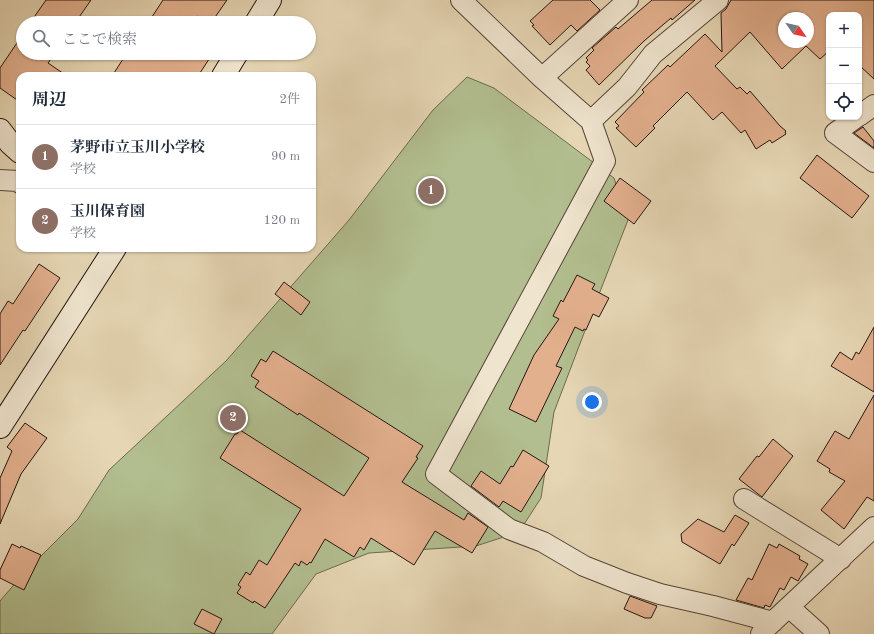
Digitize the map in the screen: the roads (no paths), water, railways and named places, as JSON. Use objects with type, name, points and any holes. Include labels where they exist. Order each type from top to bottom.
[{"type":"street","points":[[260,16],[270,0]]},
{"type":"street","points":[[461,0],[542,78],[591,121],[605,161],[436,474],[509,529],[543,542],[584,566],[660,594],[713,606],[767,628],[874,527]]},
{"type":"street","points":[[542,78],[628,0]]},
{"type":"street","points":[[591,121],[627,87],[653,54],[718,0]]},
{"type":"street","points":[[225,72],[233,60]]},
{"type":"street","points":[[862,113],[874,105]]},
{"type":"street","points":[[853,120],[835,133],[874,162]]},
{"type":"street","points":[[0,130],[16,148]]},
{"type":"street","points":[[0,180],[16,181]]},
{"type":"street","points":[[0,427],[112,252]]},
{"type":"street","points":[[744,499],[840,559]]},
{"type":"street","points":[[789,607],[819,634]]},
{"type":"place","name":"茅野市立玉川小学校","points":[[431,191]]},
{"type":"place","name":"玉川保育園","points":[[233,418]]}]
